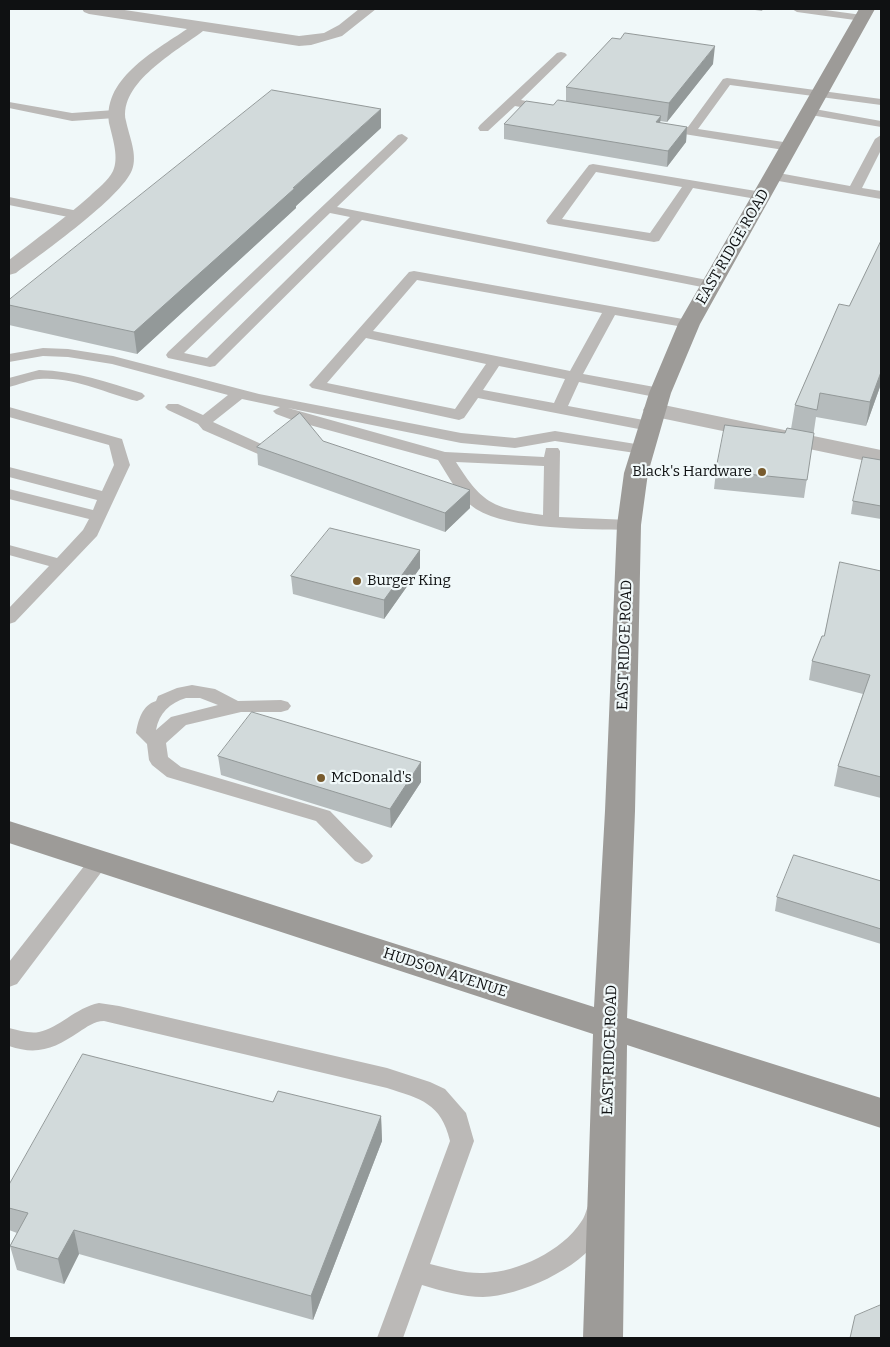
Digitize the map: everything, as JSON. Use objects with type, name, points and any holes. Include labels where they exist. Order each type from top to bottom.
[{"type":"main road","name":"EAST RIDGE ROAD","points":[[603,1338],[610,1026],[620,811],[629,525],[636,473],[654,410],[689,324],[865,13]]},
{"type":"main road","name":"HUDSON AVENUE","points":[[17,834],[881,1113]]},
{"type":"street","points":[[89,9],[290,41],[318,40],[338,34],[368,9]]},
{"type":"street","points":[[9,269],[104,194],[119,178],[123,170],[124,155],[115,114],[120,93],[131,80],[199,27]]},
{"type":"street","points":[[654,410],[881,457]]},
{"type":"lane","points":[[798,9],[865,13]]},
{"type":"lane","points":[[484,128],[561,55]]},
{"type":"lane","points":[[691,131],[727,81],[881,102]]},
{"type":"lane","points":[[512,102],[559,110]]},
{"type":"lane","points":[[9,106],[72,118],[115,114]]},
{"type":"lane","points":[[809,112],[881,124]]},
{"type":"lane","points":[[654,125],[790,147]]},
{"type":"lane","points":[[360,215],[210,363],[173,355],[402,138]]},
{"type":"lane","points":[[854,190],[881,139]]},
{"type":"lane","points":[[690,184],[654,238],[553,221],[594,168],[690,184],[762,196]]},
{"type":"lane","points":[[773,176],[881,195]]},
{"type":"lane","points":[[9,201],[78,215]]},
{"type":"lane","points":[[327,209],[712,285]]},
{"type":"lane","points":[[496,361],[476,393],[459,415],[317,385],[414,274],[689,324]]},
{"type":"lane","points":[[559,409],[574,377],[611,310]]},
{"type":"lane","points":[[363,333],[574,377],[654,410]]},
{"type":"lane","points":[[9,358],[43,352],[68,353],[112,360],[258,398],[461,438],[515,443],[555,436],[642,449]]},
{"type":"lane","points":[[9,383],[32,374],[52,374],[137,396]]},
{"type":"lane","points":[[204,421],[240,393]]},
{"type":"lane","points":[[476,393],[559,409],[654,410]]},
{"type":"lane","points":[[258,398],[276,409],[300,418],[444,457],[552,462]]},
{"type":"lane","points":[[173,407],[204,421],[209,427],[264,451]]},
{"type":"lane","points":[[9,412],[116,442],[122,465],[91,532],[9,618]]},
{"type":"lane","points":[[551,522],[552,462],[555,436]]},
{"type":"lane","points":[[444,457],[462,485],[488,509],[551,522],[629,525]]},
{"type":"lane","points":[[9,472],[106,498]]},
{"type":"lane","points":[[9,494],[99,516]]},
{"type":"lane","points":[[9,550],[61,564]]},
{"type":"lane","points":[[234,707],[216,695],[198,691],[177,692],[161,703],[148,719],[146,733],[156,741],[159,760],[174,772],[323,816],[362,856]]},
{"type":"lane","points":[[156,741],[183,721],[234,707],[280,706]]},
{"type":"lane","points":[[9,978],[100,861]]},
{"type":"lane","points":[[9,1037],[23,1042],[35,1043],[49,1040],[83,1018],[98,1012],[119,1015],[387,1078],[437,1096],[457,1120],[462,1141],[390,1338]]},
{"type":"lane","points":[[414,1272],[484,1285],[524,1276],[562,1258],[591,1229],[606,1192]]},
{"type":"building","points":[[625,33],[715,46],[669,103],[566,87],[612,38],[620,39]]},
{"type":"building","points":[[272,90],[381,109],[134,332],[9,305],[9,300]]},
{"type":"building","points":[[558,100],[661,116],[656,122],[687,127],[668,151],[504,124],[526,101],[553,105]]},
{"type":"building","points":[[881,241],[881,372],[870,402],[820,393],[817,410],[795,405],[839,304],[849,306]]},
{"type":"building","points":[[300,413],[323,441],[470,490],[445,513],[257,447]]},
{"type":"building","points":[[725,425],[785,433],[787,428],[814,433],[807,480],[716,471]]},
{"type":"building","points":[[863,457],[881,460],[881,506],[853,501]]},
{"type":"building","points":[[330,528],[420,550],[384,600],[291,576]]},
{"type":"building","points":[[840,562],[881,571],[881,777],[838,766],[870,675],[812,661],[822,636],[824,636]]},
{"type":"building","name":"McDonald's","points":[[252,712],[421,762],[390,809],[218,756]]},
{"type":"building","points":[[794,855],[881,881],[881,929],[777,897]]},
{"type":"building","points":[[83,1054],[273,1102],[278,1091],[381,1116],[311,1296],[74,1230],[58,1259],[10,1246],[28,1213],[9,1208],[9,1185]]},
{"type":"building","points":[[881,1305],[881,1338],[850,1338],[855,1316]]},
{"type":"place","name":"Black's Hardware","points":[[762,472]]},
{"type":"place","name":"Burger King","points":[[357,581]]},
{"type":"place","name":"McDonald's","points":[[321,778]]}]
